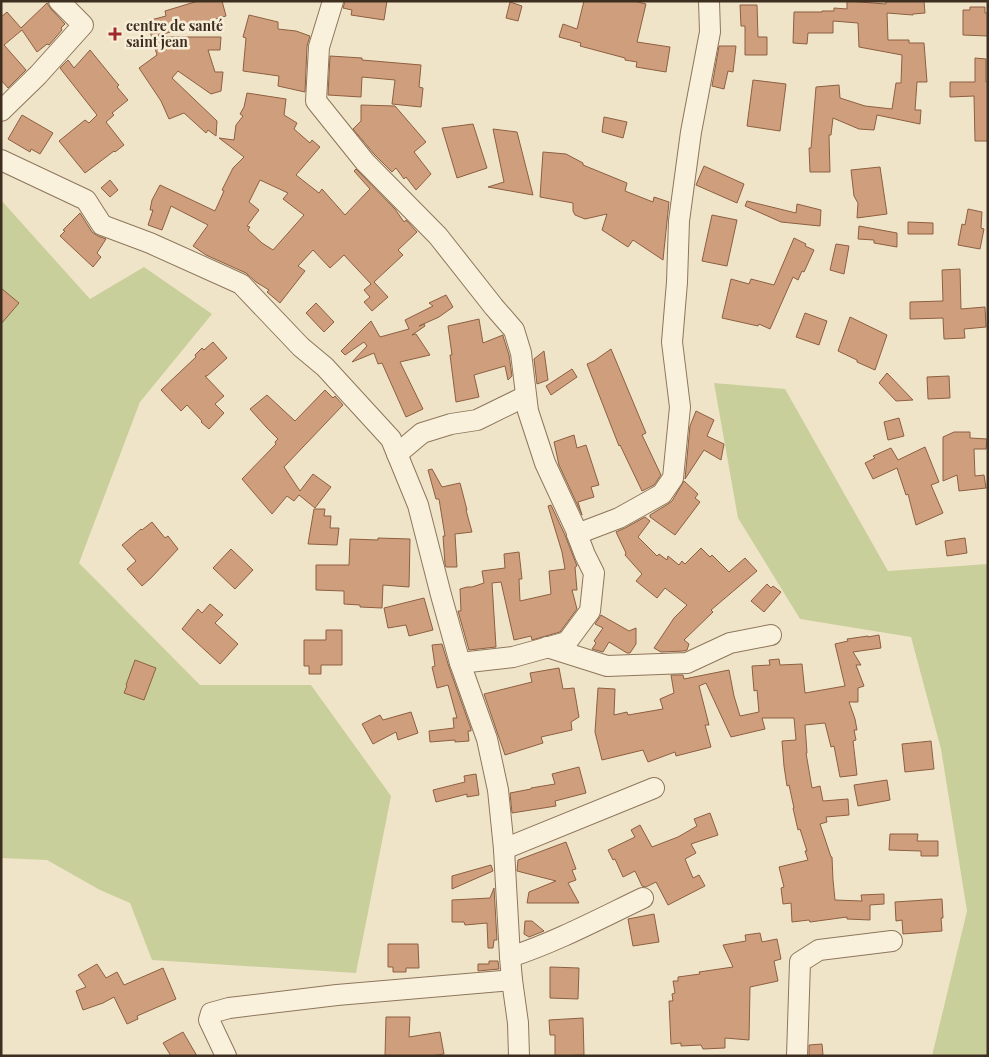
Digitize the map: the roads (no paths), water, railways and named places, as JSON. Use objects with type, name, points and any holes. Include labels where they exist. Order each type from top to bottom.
[{"type":"street","points":[[1,111],[38,75],[83,25],[60,1]]},
{"type":"street","points":[[333,1],[319,47],[316,101],[365,162],[438,236],[514,330],[521,353],[528,411],[545,463],[594,573],[590,611],[567,642],[513,657],[460,663]]},
{"type":"street","points":[[577,534],[618,518],[662,494],[673,478],[680,407],[672,342],[677,282],[679,221],[691,132],[710,32],[709,1]]},
{"type":"street","points":[[1,160],[86,200],[102,225],[150,243],[241,284],[301,347],[325,366],[391,439],[418,505],[466,684],[487,739],[498,790],[504,849],[510,957],[518,1023],[519,1056]]},
{"type":"street","points":[[397,454],[422,433],[451,424],[477,420],[526,396]]},
{"type":"street","points":[[547,647],[607,666],[687,663],[730,643],[771,636]]},
{"type":"street","points":[[504,849],[654,788]]},
{"type":"street","points":[[510,957],[530,951],[643,898]]},
{"type":"street","points":[[797,1056],[800,962],[819,950],[892,942]]},
{"type":"street","points":[[226,1056],[209,1020],[211,1013],[229,1008],[337,994],[512,980]]},
{"type":"place","name":"centre de santé saint jean","points":[[115,34]]}]
